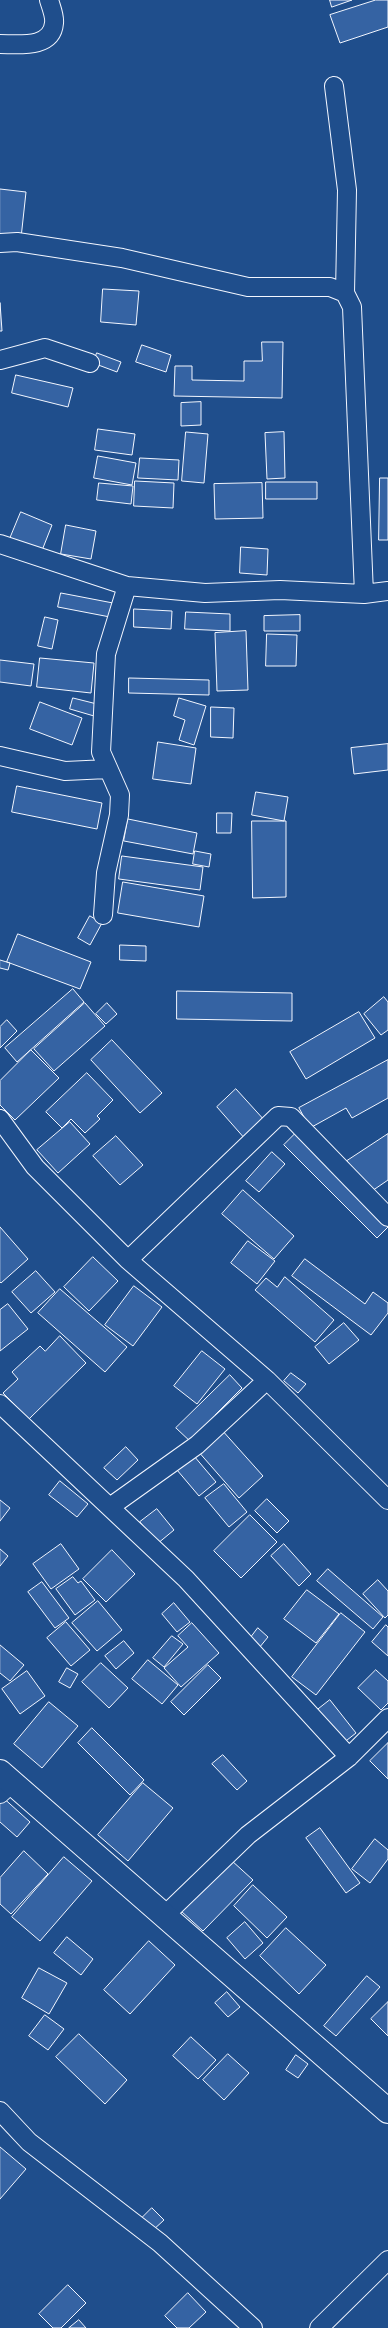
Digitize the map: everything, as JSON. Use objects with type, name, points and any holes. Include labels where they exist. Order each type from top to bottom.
[{"type":"street","points":[[0,44],[32,44],[43,40],[52,31],[55,22],[54,2]]},
{"type":"street","points":[[334,86],[347,190],[345,293],[352,307],[364,594]]},
{"type":"street","points":[[0,243],[17,242],[122,258],[248,287],[330,286],[345,293]]},
{"type":"street","points":[[0,360],[45,348],[90,363]]},
{"type":"street","points":[[0,544],[127,586],[204,593],[280,590],[364,594],[388,591]]},
{"type":"street","points":[[103,915],[106,873],[119,816],[120,794],[101,752],[106,654],[127,586]]},
{"type":"street","points":[[0,756],[65,771],[108,769]]},
{"type":"street","points":[[128,1260],[278,1116],[291,1117],[388,1217]]},
{"type":"street","points":[[0,1119],[35,1167],[128,1260],[267,1380],[388,1500]]},
{"type":"street","points":[[110,1507],[197,1445],[267,1380]]},
{"type":"street","points":[[0,1404],[186,1579],[349,1757]]},
{"type":"street","points":[[166,1915],[248,1835],[349,1757],[388,1718]]},
{"type":"street","points":[[4,1783],[166,1915],[388,2111]]},
{"type":"street","points":[[0,2111],[30,2142],[160,2243],[253,2328]]},
{"type":"street","points":[[319,2328],[388,2260]]},
{"type":"building","points":[[330,0],[352,0],[332,7]]},
{"type":"building","points":[[376,0],[388,0],[388,27],[340,43],[330,15]]},
{"type":"building","points":[[0,189],[26,192],[21,238],[0,235]]},
{"type":"building","points":[[103,289],[139,291],[136,325],[101,322]]},
{"type":"building","points":[[0,303],[2,331],[0,331]]},
{"type":"building","points":[[262,342],[283,342],[282,398],[174,396],[175,366],[192,366],[192,380],[244,381],[244,361],[262,361]]},
{"type":"building","points":[[142,345],[171,355],[166,372],[136,362]]},
{"type":"building","points":[[97,353],[121,362],[117,372],[93,363]]},
{"type":"building","points":[[16,375],[73,388],[68,407],[12,393]]},
{"type":"building","points":[[201,402],[201,425],[181,426],[181,403]]},
{"type":"building","points":[[98,429],[135,434],[132,455],[95,450]]},
{"type":"building","points":[[186,432],[208,434],[204,483],[182,481]]},
{"type":"building","points":[[284,432],[285,478],[267,479],[265,433]]},
{"type":"building","points":[[98,456],[136,463],[132,485],[94,478]]},
{"type":"building","points":[[140,458],[179,460],[178,480],[138,478]]},
{"type":"building","points":[[380,478],[388,478],[388,540],[379,540]]},
{"type":"building","points":[[135,481],[174,483],[173,508],[134,506]]},
{"type":"building","points":[[266,482],[317,482],[317,499],[266,499]]},
{"type":"building","points":[[99,483],[133,486],[131,504],[97,500]]},
{"type":"building","points":[[262,483],[263,518],[215,519],[214,484]]},
{"type":"building","points":[[21,512],[52,525],[41,553],[9,541]]},
{"type":"building","points":[[66,525],[96,531],[91,559],[61,554]]},
{"type":"building","points":[[241,547],[268,549],[267,575],[240,573]]},
{"type":"building","points":[[61,593],[113,603],[110,617],[58,607]]},
{"type":"building","points":[[134,609],[172,611],[171,629],[134,627]]},
{"type":"building","points":[[186,612],[230,614],[230,631],[185,629]]},
{"type":"building","points":[[300,615],[300,631],[264,631],[264,616]]},
{"type":"building","points":[[45,617],[58,620],[52,649],[38,646]]},
{"type":"building","points":[[246,631],[248,690],[217,691],[215,633]]},
{"type":"building","points":[[267,634],[297,635],[296,666],[266,666]]},
{"type":"building","points":[[40,658],[94,663],[91,693],[37,687]]},
{"type":"building","points":[[0,660],[34,664],[31,686],[0,682]]},
{"type":"building","points":[[129,678],[209,680],[209,695],[129,693]]},
{"type":"building","points":[[73,698],[97,704],[94,716],[70,709]]},
{"type":"building","points":[[179,698],[206,706],[194,745],[179,740],[185,720],[174,716]]},
{"type":"building","points":[[40,702],[82,718],[72,745],[30,729]]},
{"type":"building","points":[[211,707],[234,708],[233,738],[211,737]]},
{"type":"building","points":[[158,742],[196,748],[191,784],[153,779]]},
{"type":"building","points":[[388,744],[388,770],[354,774],[351,748]]},
{"type":"building","points":[[17,786],[102,803],[97,829],[12,812]]},
{"type":"building","points":[[256,792],[288,797],[284,821],[252,815]]},
{"type":"building","points":[[217,813],[232,813],[231,833],[217,833]]},
{"type":"building","points":[[128,819],[197,833],[193,854],[124,841]]},
{"type":"building","points":[[252,821],[286,821],[286,897],[253,898]]},
{"type":"building","points":[[195,851],[211,854],[209,867],[193,864]]},
{"type":"building","points":[[122,856],[203,867],[200,890],[119,879]]},
{"type":"building","points":[[123,882],[204,896],[199,927],[118,913]]},
{"type":"building","points":[[90,916],[102,923],[90,945],[78,938]]},
{"type":"building","points":[[18,934],[91,962],[80,989],[7,962]]},
{"type":"building","points":[[120,945],[146,946],[146,961],[120,960]]},
{"type":"building","points":[[0,960],[10,963],[8,970],[0,968]]},
{"type":"building","points":[[73,989],[84,1002],[17,1062],[5,1048]]},
{"type":"building","points":[[177,991],[292,993],[292,1021],[177,1019]]},
{"type":"building","points":[[384,997],[388,1002],[388,1030],[381,1035],[364,1014]]},
{"type":"building","points":[[85,1003],[105,1026],[54,1071],[34,1049]]},
{"type":"building","points":[[107,1003],[117,1014],[106,1024],[96,1014]]},
{"type":"building","points":[[359,1012],[375,1038],[306,1079],[290,1052]]},
{"type":"building","points":[[7,1020],[17,1031],[0,1048],[0,1027]]},
{"type":"building","points":[[112,1040],[162,1093],[140,1113],[91,1060]]},
{"type":"building","points":[[31,1050],[59,1078],[15,1120],[0,1105],[0,1081]]},
{"type":"building","points":[[388,1060],[388,1098],[352,1118],[346,1108],[310,1128],[299,1108]]},
{"type":"building","points":[[87,1073],[113,1100],[97,1116],[100,1119],[85,1133],[71,1119],[62,1128],[46,1112]]},
{"type":"building","points":[[236,1089],[266,1122],[246,1140],[217,1107]]},
{"type":"building","points":[[70,1122],[90,1144],[58,1173],[37,1150]]},
{"type":"building","points":[[299,1130],[388,1219],[388,1227],[377,1238],[284,1145]]},
{"type":"building","points":[[388,1134],[388,1180],[369,1193],[347,1161]]},
{"type":"building","points":[[116,1136],[143,1165],[120,1185],[93,1156]]},
{"type":"building","points":[[272,1152],[285,1164],[259,1192],[246,1181]]},
{"type":"building","points":[[243,1190],[294,1236],[274,1259],[222,1214]]},
{"type":"building","points":[[0,1227],[28,1259],[1,1283],[0,1282]]},
{"type":"building","points":[[248,1241],[275,1261],[257,1284],[231,1263]]},
{"type":"building","points":[[93,1257],[118,1281],[89,1311],[64,1287]]},
{"type":"building","points":[[305,1259],[365,1304],[373,1292],[388,1303],[388,1313],[371,1335],[292,1276]]},
{"type":"building","points":[[36,1271],[55,1292],[31,1313],[12,1292]]},
{"type":"building","points":[[285,1277],[334,1320],[315,1342],[255,1290],[266,1278],[277,1287]]},
{"type":"building","points":[[134,1286],[162,1307],[133,1346],[105,1325]]},
{"type":"building","points":[[60,1289],[127,1347],[105,1372],[38,1313]]},
{"type":"building","points":[[8,1304],[28,1329],[0,1351],[0,1310]]},
{"type":"building","points":[[344,1323],[359,1340],[329,1364],[315,1347]]},
{"type":"building","points":[[60,1336],[86,1363],[29,1419],[3,1393],[18,1379],[12,1372],[40,1346],[45,1351]]},
{"type":"building","points":[[202,1351],[225,1369],[197,1404],[174,1386]]},
{"type":"building","points":[[291,1373],[306,1384],[298,1393],[284,1381]]},
{"type":"building","points":[[230,1375],[242,1388],[215,1415],[218,1419],[193,1444],[176,1428]]},
{"type":"building","points":[[221,1429],[263,1476],[239,1498],[197,1450]]},
{"type":"building","points":[[126,1447],[138,1460],[117,1480],[104,1468]]},
{"type":"building","points":[[194,1456],[216,1482],[199,1496],[177,1470]]},
{"type":"building","points":[[60,1481],[88,1504],[77,1517],[49,1495]]},
{"type":"building","points":[[224,1484],[247,1512],[229,1527],[205,1498]]},
{"type":"building","points":[[267,1499],[289,1521],[277,1533],[255,1511]]},
{"type":"building","points":[[0,1500],[10,1508],[0,1521]]},
{"type":"building","points":[[157,1509],[174,1530],[157,1544],[140,1522]]},
{"type":"building","points":[[250,1515],[277,1542],[241,1578],[214,1551]]},
{"type":"building","points":[[61,1544],[79,1569],[51,1589],[33,1564]]},
{"type":"building","points":[[284,1544],[311,1574],[299,1586],[271,1556]]},
{"type":"building","points":[[0,1549],[8,1556],[0,1566]]},
{"type":"building","points":[[112,1550],[135,1574],[106,1602],[83,1579]]},
{"type":"building","points":[[328,1569],[383,1617],[373,1629],[317,1581]]},
{"type":"building","points":[[73,1577],[78,1583],[81,1581],[95,1600],[75,1615],[56,1589]]},
{"type":"building","points":[[378,1580],[388,1591],[388,1615],[385,1618],[363,1594]]},
{"type":"building","points":[[42,1582],[69,1618],[55,1628],[28,1592]]},
{"type":"building","points":[[307,1590],[339,1614],[316,1643],[284,1619]]},
{"type":"building","points":[[98,1601],[122,1630],[97,1651],[72,1623]]},
{"type":"building","points":[[174,1603],[190,1622],[177,1632],[162,1614]]},
{"type":"building","points":[[341,1613],[365,1632],[316,1695],[292,1677]]},
{"type":"building","points":[[66,1622],[90,1650],[71,1666],[47,1638]]},
{"type":"building","points":[[192,1623],[219,1653],[181,1687],[164,1668],[188,1647],[178,1636]]},
{"type":"building","points":[[386,1625],[388,1627],[388,1656],[372,1642]]},
{"type":"building","points":[[258,1628],[268,1637],[259,1648],[249,1640]]},
{"type":"building","points":[[172,1636],[183,1644],[164,1667],[153,1658]]},
{"type":"building","points":[[124,1641],[134,1653],[116,1669],[105,1656]]},
{"type":"building","points":[[0,1645],[24,1665],[10,1681],[0,1673]]},
{"type":"building","points":[[148,1660],[178,1685],[162,1704],[132,1679]]},
{"type":"building","points":[[101,1663],[128,1688],[109,1708],[82,1682]]},
{"type":"building","points":[[208,1665],[221,1678],[184,1715],[171,1702]]},
{"type":"building","points":[[67,1668],[78,1674],[70,1688],[59,1682]]},
{"type":"building","points":[[376,1670],[388,1681],[388,1703],[381,1710],[358,1688]]},
{"type":"building","points":[[27,1671],[45,1696],[20,1714],[2,1689]]},
{"type":"building","points":[[330,1700],[356,1733],[342,1744],[316,1711]]},
{"type":"building","points":[[49,1702],[78,1726],[42,1768],[14,1744]]},
{"type":"building","points":[[92,1728],[144,1780],[130,1795],[78,1743]]},
{"type":"building","points":[[388,1743],[388,1779],[370,1761]]},
{"type":"building","points":[[223,1755],[247,1781],[237,1790],[212,1764]]},
{"type":"building","points":[[143,1783],[173,1808],[128,1861],[98,1835]]},
{"type":"building","points":[[0,1795],[30,1822],[17,1837],[0,1822]]},
{"type":"building","points":[[320,1828],[360,1883],[346,1893],[306,1838]]},
{"type":"building","points":[[375,1839],[388,1850],[388,1859],[370,1883],[352,1869]]},
{"type":"building","points":[[24,1851],[48,1874],[11,1914],[0,1904],[0,1878]]},
{"type":"building","points":[[64,1857],[92,1881],[40,1941],[12,1917]]},
{"type":"building","points":[[231,1860],[253,1880],[203,1931],[181,1911]]},
{"type":"building","points":[[253,1885],[287,1917],[267,1938],[234,1906]]},
{"type":"building","points":[[245,1922],[263,1943],[245,1959],[227,1938]]},
{"type":"building","points":[[286,1928],[326,1965],[299,1994],[260,1956]]},
{"type":"building","points":[[67,1937],[93,1959],[81,1975],[54,1953]]},
{"type":"building","points":[[149,1941],[175,1965],[130,2014],[104,1990]]},
{"type":"building","points":[[39,1968],[67,1983],[49,2014],[22,1998]]},
{"type":"building","points":[[367,1976],[380,1987],[336,2036],[324,2026]]},
{"type":"building","points":[[227,1992],[240,2007],[228,2017],[215,2003]]},
{"type":"building","points":[[388,2002],[388,2036],[371,2019]]},
{"type":"building","points":[[45,2015],[64,2029],[48,2050],[29,2036]]},
{"type":"building","points":[[79,2034],[127,2080],[105,2104],[56,2057]]},
{"type":"building","points":[[191,2037],[216,2060],[198,2079],[173,2056]]},
{"type":"building","points":[[228,2054],[249,2073],[224,2100],[203,2080]]},
{"type":"building","points":[[296,2055],[308,2064],[298,2078],[286,2070]]},
{"type":"building","points":[[0,2147],[26,2169],[0,2199]]},
{"type":"building","points":[[152,2208],[164,2220],[152,2231],[141,2219]]},
{"type":"building","points":[[68,2285],[86,2303],[61,2328],[53,2328],[39,2314]]},
{"type":"building","points":[[188,2293],[206,2312],[189,2328],[177,2328],[165,2316]]},
{"type":"building","points":[[79,2320],[86,2328],[69,2328]]}]
